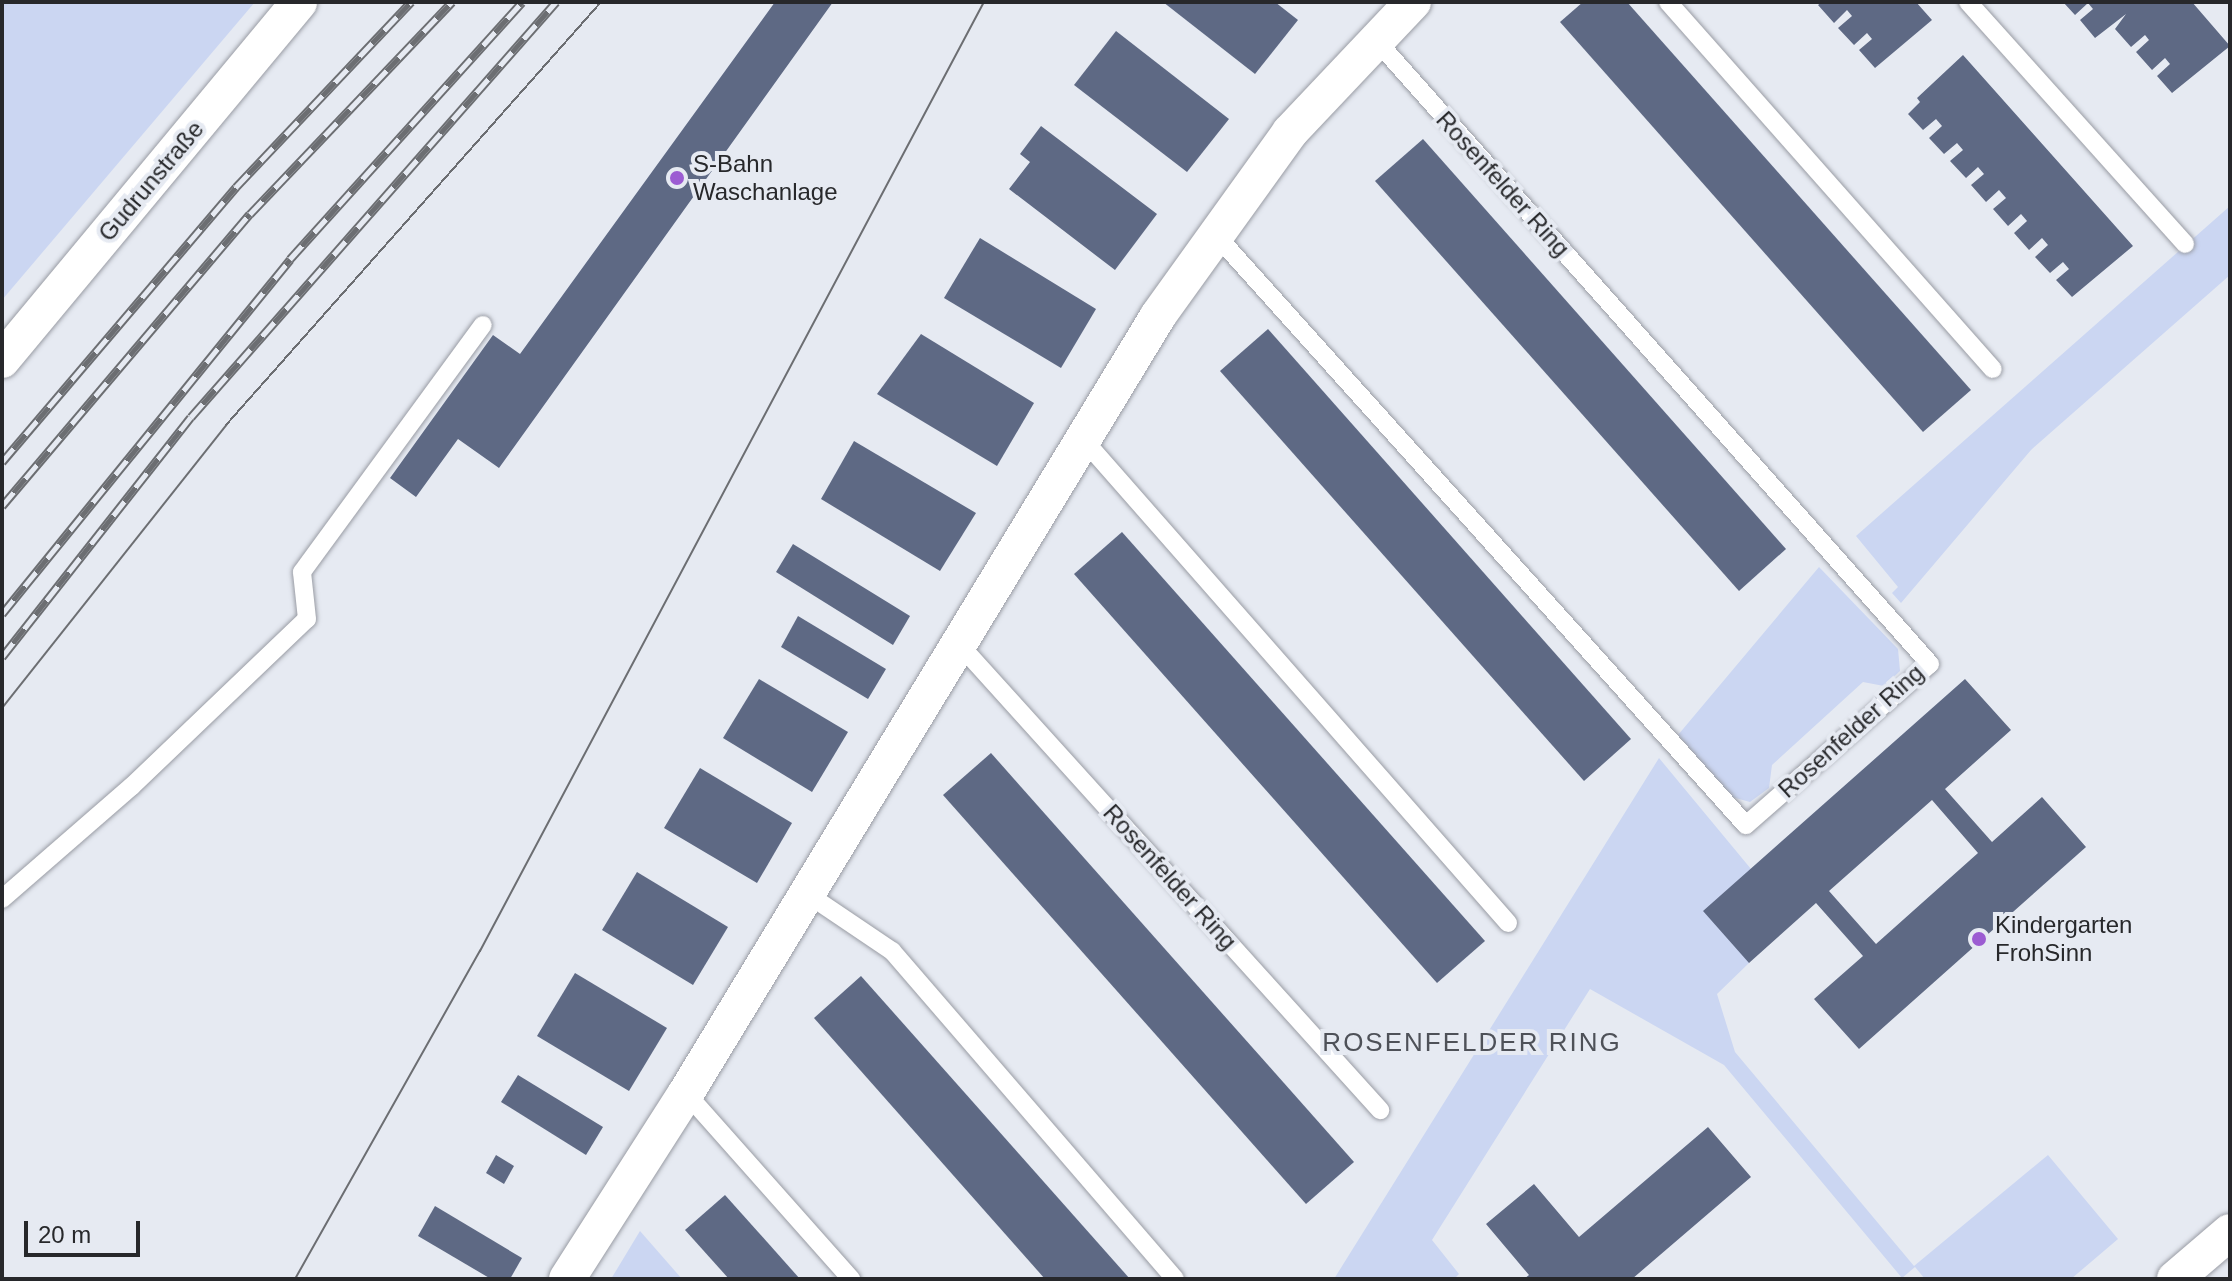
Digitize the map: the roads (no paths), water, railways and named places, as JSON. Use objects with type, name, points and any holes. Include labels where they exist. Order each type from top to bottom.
[{"type":"street","name":"Gudrunstraße","points":[[2,360],[299,2]]},
{"type":"street","points":[[567,1279],[686,1093],[1158,316],[1290,132],[1413,2]]},
{"type":"street","points":[[2175,1279],[2230,1232]]},
{"type":"lane","points":[[1668,2],[1993,369]]},
{"type":"lane","points":[[1968,2],[2185,244]]},
{"type":"lane","name":"Rosenfelder Ring","points":[[1216,235],[1746,825],[1930,664],[1376,40]]},
{"type":"lane","points":[[2,899],[152,768],[307,619],[302,572],[483,325]]},
{"type":"lane","points":[[1083,439],[1508,923]]},
{"type":"lane","name":"Rosenfelder Ring","points":[[960,645],[1380,1110]]},
{"type":"lane","points":[[806,893],[892,951],[1175,1279]]},
{"type":"lane","points":[[686,1093],[851,1279]]},
{"type":"tram line","points":[[2,708],[226,425],[601,2]]},
{"type":"tram line","points":[[295,1279],[480,951],[984,2]]},
{"type":"railway","points":[[2,462],[236,187],[411,2]]},
{"type":"railway","points":[[2,506],[250,214],[452,2]]},
{"type":"railway","points":[[2,614],[290,259],[522,2]]},
{"type":"railway","points":[[2,657],[191,417],[556,2]]},
{"type":"place","name":"S-Bahn Waschanlage","points":[[677,178]]},
{"type":"place","name":"Kindergarten FrohSinn","points":[[1979,939]]},
{"type":"district","name":"ROSENFELDER RING","points":[[1472,1043]]}]
